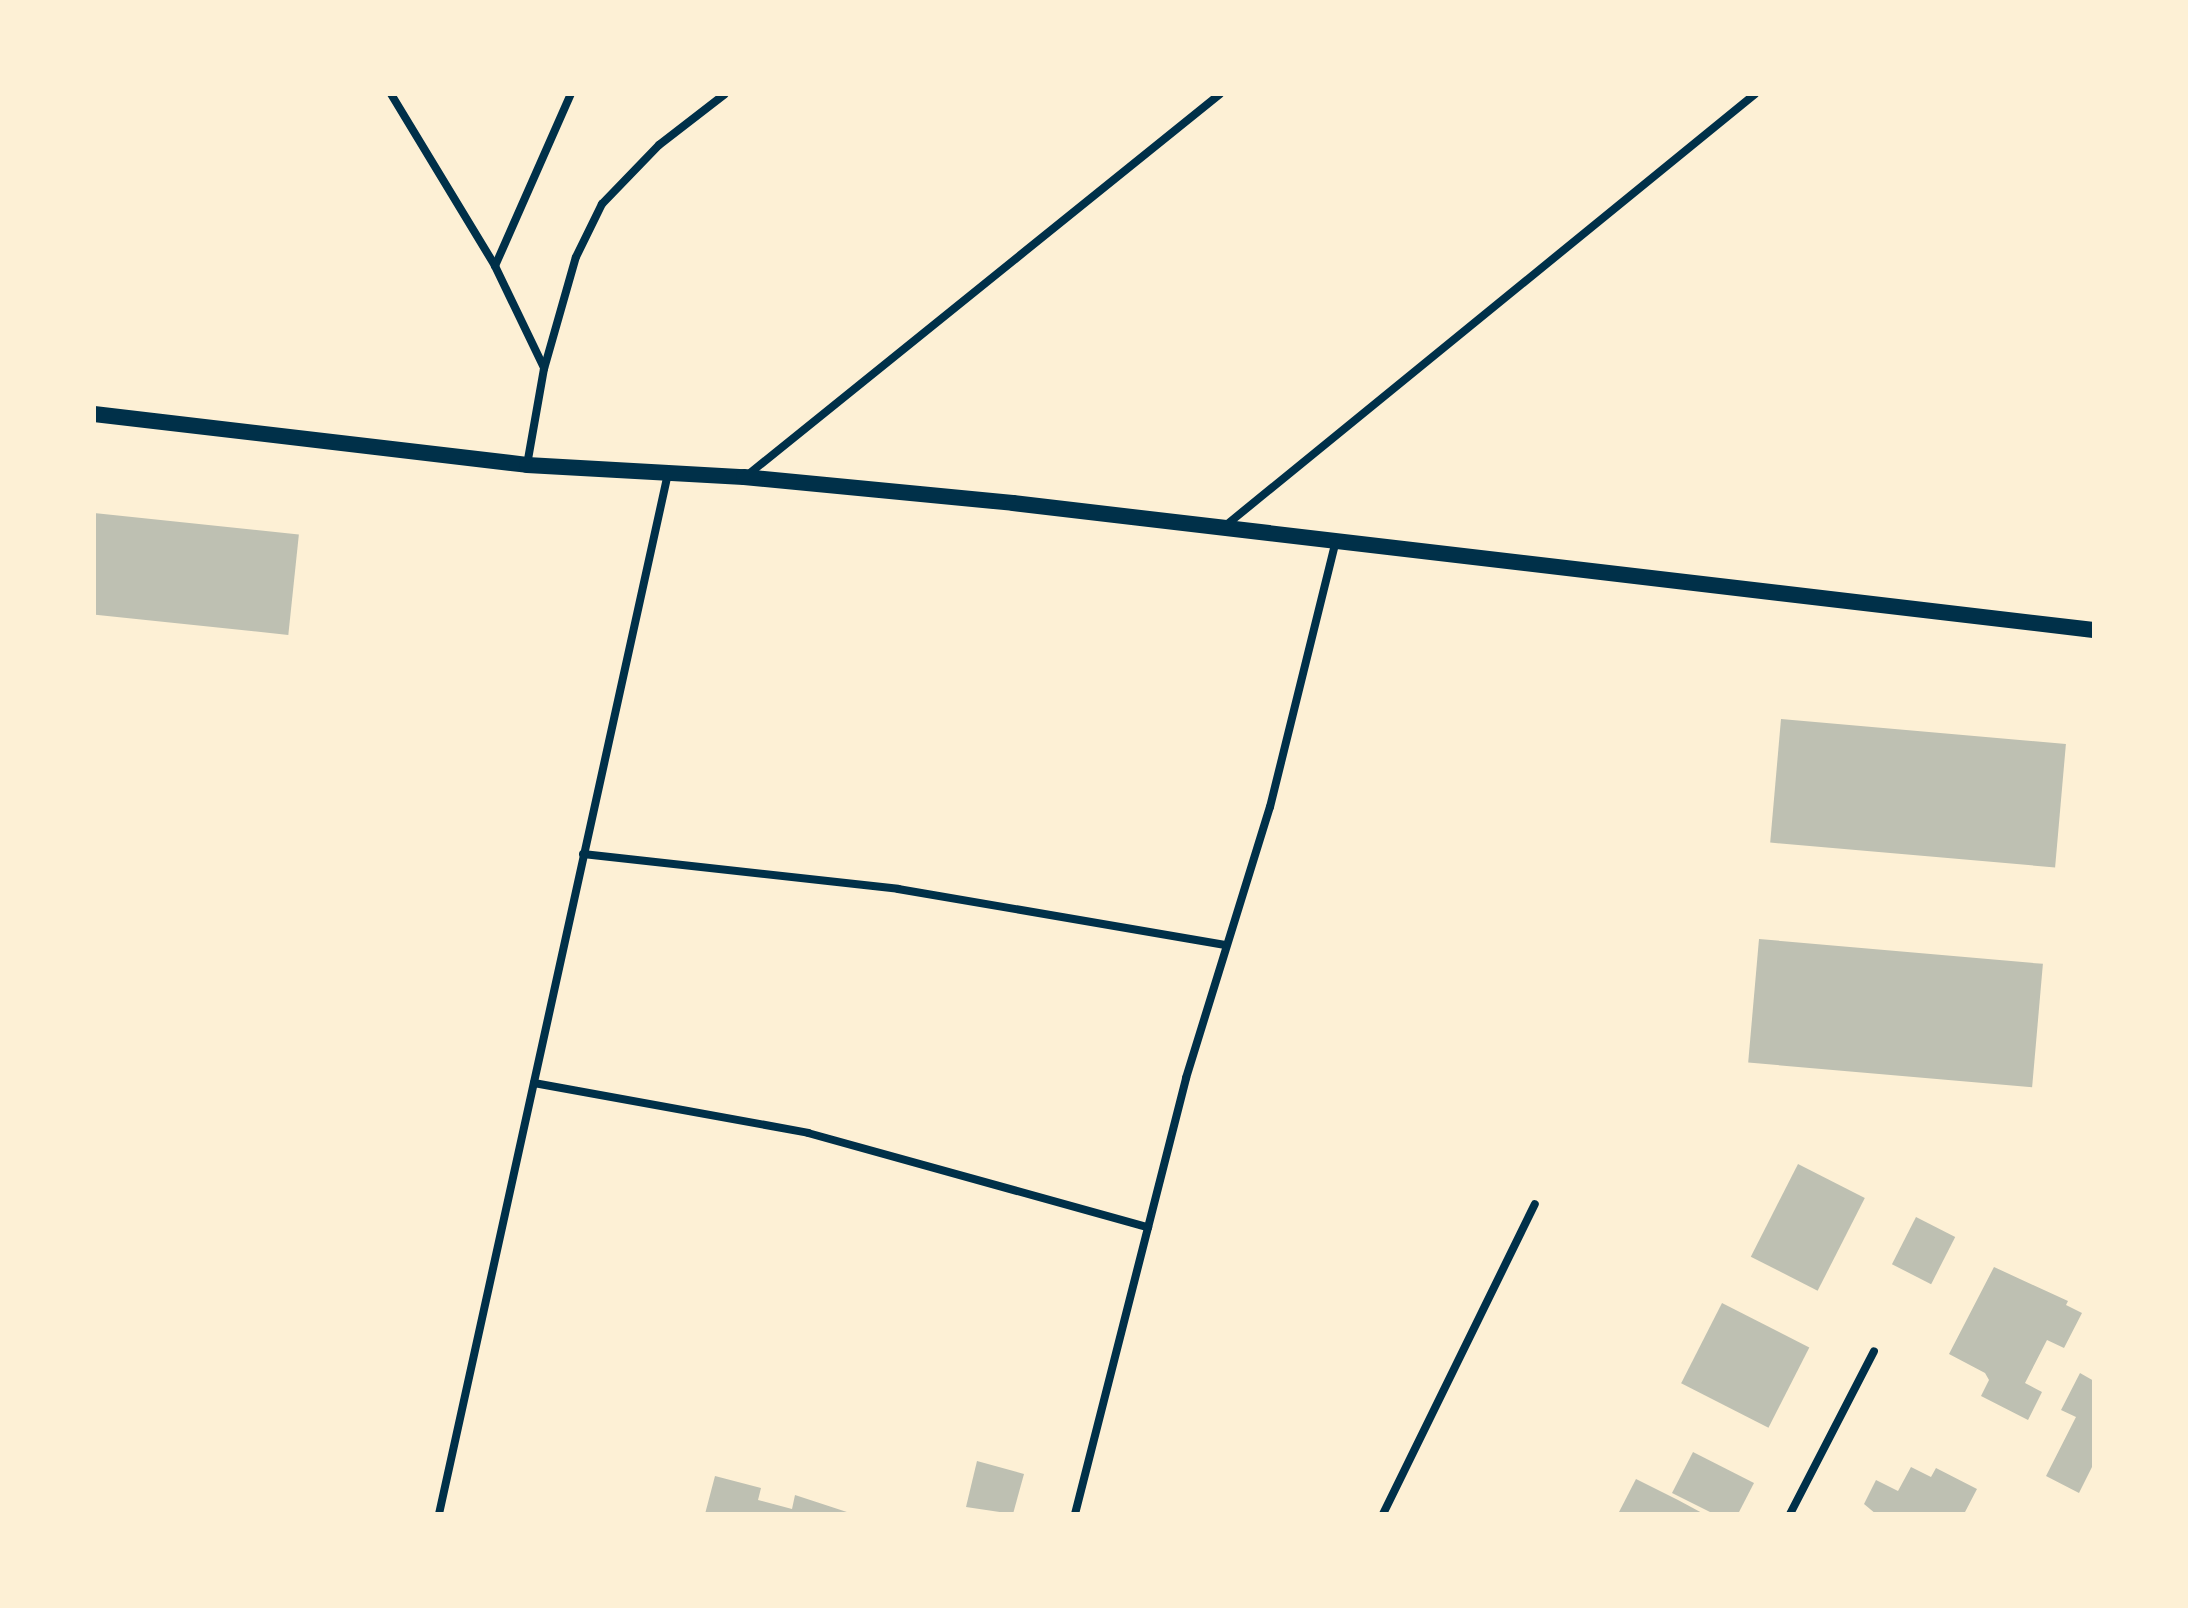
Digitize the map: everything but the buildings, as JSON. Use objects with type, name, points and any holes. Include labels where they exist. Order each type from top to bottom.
[{"type":"main road","points":[[94,414],[527,465],[744,477],[1224,526],[2094,630]]},
{"type":"street","points":[[391,94],[495,266],[544,369]]},
{"type":"street","points":[[495,266],[571,94]]},
{"type":"street","points":[[527,465],[544,369],[576,257],[602,204],[659,145],[725,94]]},
{"type":"street","points":[[744,477],[1220,94]]},
{"type":"street","points":[[1224,526],[1755,94]]},
{"type":"street","points":[[439,1514],[668,473]]},
{"type":"street","points":[[1086,1514],[1076,1512],[1148,1227],[1225,945],[1270,807],[1336,539]]},
{"type":"street","points":[[583,854],[898,889],[1225,945]]},
{"type":"street","points":[[534,1083],[808,1133],[1148,1227]]},
{"type":"street","points":[[1383,1514],[1535,1204]]},
{"type":"street","points":[[1790,1514],[1874,1351]]}]
